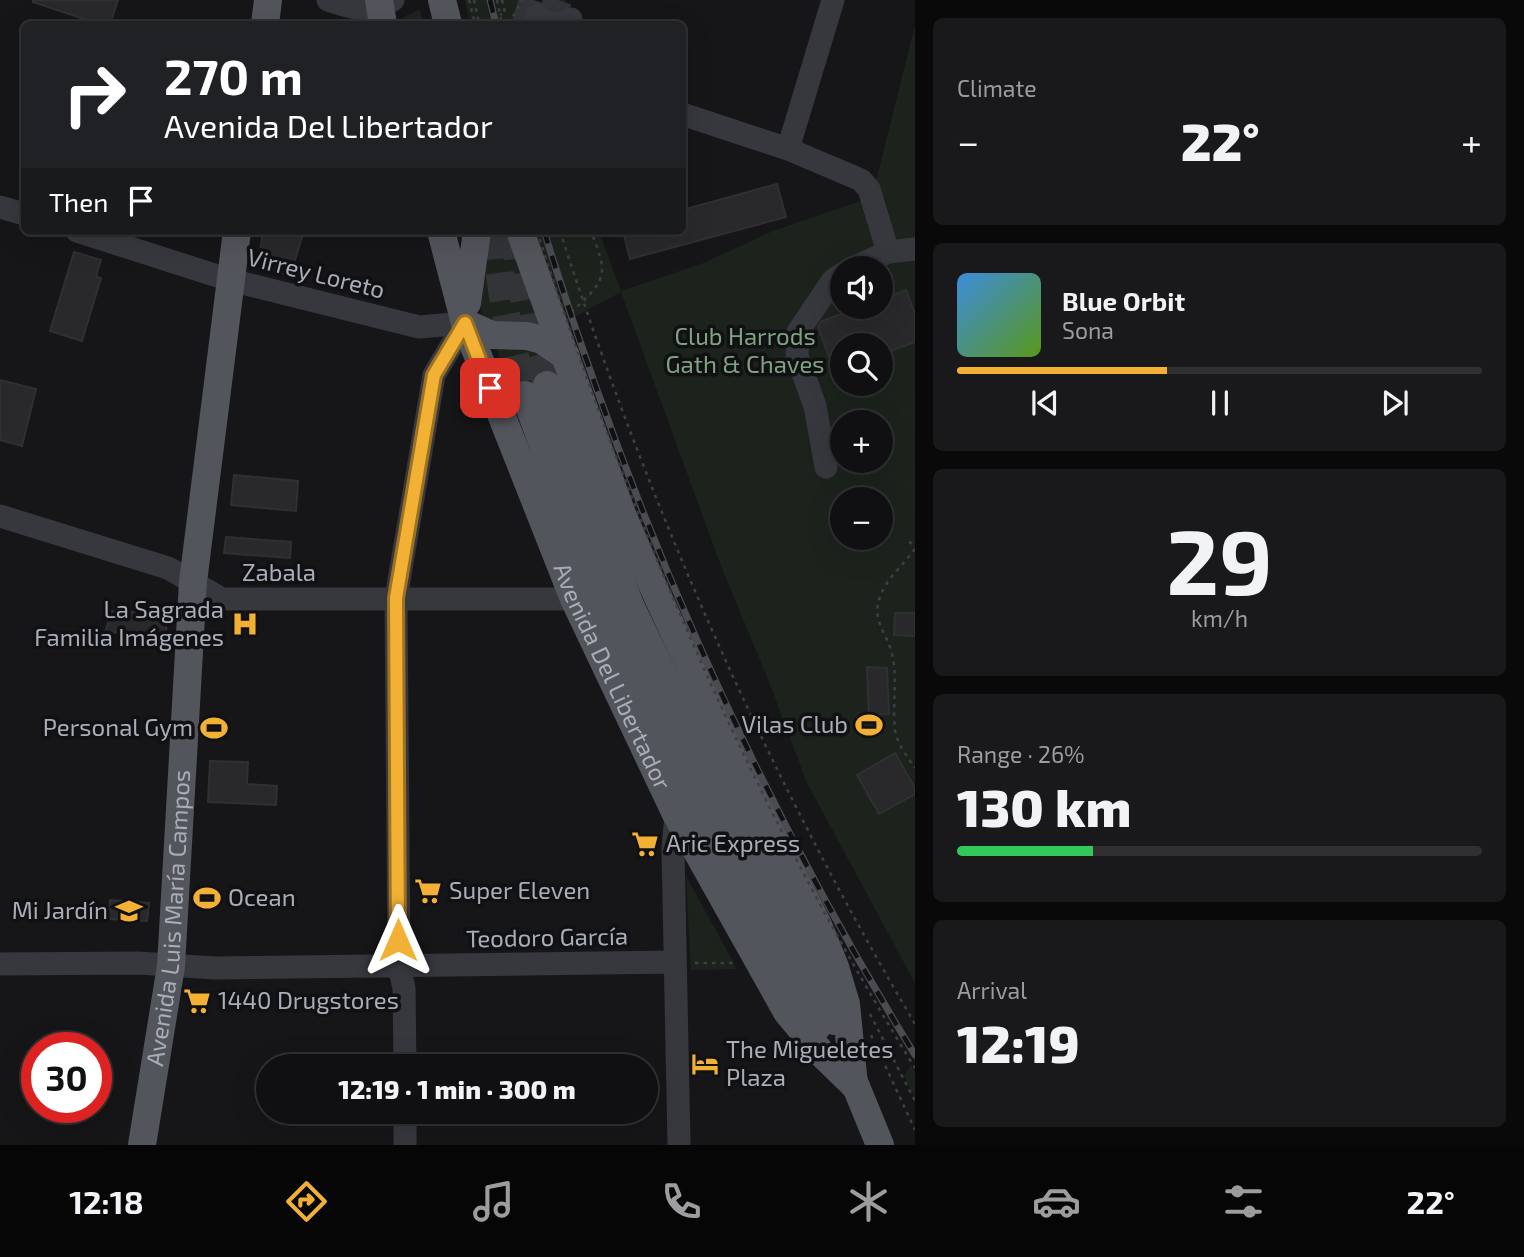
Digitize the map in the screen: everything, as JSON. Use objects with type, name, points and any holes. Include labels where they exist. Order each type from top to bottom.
[{"type":"main road","points":[[265,21],[268,0]]},
{"type":"main road","points":[[442,0],[447,21]]},
{"type":"main road","name":"Avenida Luis María Campos","points":[[142,1145],[171,966],[193,582],[236,235]]},
{"type":"main road","name":"Avenida Del Libertador","points":[[442,235],[465,323],[574,599],[676,814],[787,1012],[823,1055],[854,1085]]},
{"type":"main road","points":[[476,235],[468,281],[465,323],[492,335],[527,335],[542,340],[566,356]]},
{"type":"main road","name":"Avenida Del Libertador","points":[[521,235],[622,514],[732,757],[818,925],[835,967],[846,1004],[854,1085]]},
{"type":"main road","name":"Avenida Del Libertador","points":[[536,390],[630,605],[718,789],[818,981],[833,1016],[854,1085],[880,1145]]},
{"type":"street","points":[[328,0],[358,9],[383,8]]},
{"type":"street","points":[[788,149],[833,0]]},
{"type":"street","points":[[686,115],[788,149],[861,180],[869,190],[888,252]]},
{"type":"street","points":[[0,207],[21,213]]},
{"type":"street","name":"Virrey Loreto","points":[[89,235],[230,280],[419,327],[465,323]]},
{"type":"street","points":[[879,256],[888,252],[915,249]]},
{"type":"street","points":[[827,467],[815,406],[797,356],[798,332],[830,284]]},
{"type":"street","points":[[405,1054],[404,988],[398,966],[396,598],[434,375],[465,323]]},
{"type":"street","name":"Zabala","points":[[0,516],[167,568],[222,600],[574,599]]},
{"type":"street","points":[[676,814],[673,849],[674,962],[679,1145]]},
{"type":"street","name":"Teodoro García","points":[[0,964],[138,963],[206,968],[674,962]]},
{"type":"street","points":[[405,1124],[405,1145]]},
{"type":"path","points":[[472,0],[476,21]]},
{"type":"path","points":[[499,0],[505,13],[501,16],[502,21]]},
{"type":"path","points":[[514,21],[533,10]]},
{"type":"path","points":[[538,235],[602,423],[690,639],[773,813],[870,993],[915,1068]]},
{"type":"path","points":[[561,235],[626,425],[676,551],[720,650],[817,850],[915,1024]]},
{"type":"path","points":[[554,325],[584,299],[603,273],[604,265],[593,235]]},
{"type":"path","points":[[909,542],[915,547],[880,595],[877,620],[892,653],[896,699],[895,730],[900,745],[915,768]]},
{"type":"path","points":[[674,962],[758,963]]},
{"type":"green space","points":[[465,0],[529,0],[534,21],[469,21]]},
{"type":"green space","points":[[541,0],[566,0],[563,9],[557,13],[544,8]]},
{"type":"green space","points":[[419,9],[423,21],[398,21]]},
{"type":"green space","name":"Club Harrods Gath & Chaves","points":[[915,25],[915,983],[807,783],[721,566],[621,292],[565,322],[531,235],[600,235],[621,291],[701,264],[773,231],[872,197]]},
{"type":"green space","points":[[486,235],[509,235],[541,323],[485,322],[478,300]]},
{"type":"green space","points":[[495,342],[543,352],[560,371],[507,388]]},
{"type":"green space","points":[[686,876],[737,969],[691,970]]},
{"type":"green space","points":[[911,1064],[915,1071],[915,1099],[904,1076]]},
{"type":"building","points":[[118,0],[111,21],[90,21],[33,2]]},
{"type":"building","points":[[777,184],[786,217],[630,259],[624,235],[686,235],[686,209]]},
{"type":"building","points":[[262,235],[303,235],[290,276],[266,268],[259,259]]},
{"type":"building","points":[[74,252],[101,260],[96,276],[101,278],[82,341],[50,331]]},
{"type":"building","points":[[906,290],[915,314],[915,342],[893,350],[893,333],[830,333],[830,360],[818,327],[822,321],[830,318],[893,319],[893,295]]},
{"type":"building","points":[[0,380],[36,389],[22,446],[0,440]]},
{"type":"building","points":[[234,475],[298,481],[296,511],[231,505]]},
{"type":"building","points":[[226,537],[291,542],[290,558],[224,553]]},
{"type":"building","points":[[112,611],[167,614],[166,634],[105,632]]},
{"type":"building","points":[[895,613],[915,613],[915,636],[894,635]]},
{"type":"building","points":[[867,667],[887,668],[889,714],[869,715]]},
{"type":"building","points":[[895,753],[915,788],[915,794],[879,814],[857,775]]},
{"type":"building","points":[[210,761],[248,762],[247,784],[277,786],[276,805],[208,802]]},
{"type":"building","name":"Mi Jardín","points":[[110,900],[149,903],[147,921],[109,919]]},
{"type":"tunnel","points":[[527,21],[533,0]]},
{"type":"tunnel","points":[[551,21],[558,0]]},
{"type":"tunnel","points":[[496,235],[506,314],[525,395]]},
{"type":"tunnel","points":[[515,235],[530,332],[547,385]]},
{"type":"railway","points":[[490,0],[495,21]]},
{"type":"railway","points":[[545,235],[617,445],[704,655],[803,858],[857,958],[915,1055]]},
{"type":"place","name":"La Sagrada Familia Imágenes","points":[[245,624]]},
{"type":"place","name":"Vilas Club","points":[[869,725]]},
{"type":"place","name":"Personal Gym","points":[[214,728]]},
{"type":"place","name":"Aric Express","points":[[645,844]]},
{"type":"place","name":"Super Eleven","points":[[428,891]]},
{"type":"place","name":"Ocean","points":[[207,898]]},
{"type":"place","name":"Mi Jardín","points":[[129,911]]},
{"type":"place","name":"1440 Drugstores","points":[[197,1001]]},
{"type":"place","name":"The Migueletes Plaza","points":[[705,1064]]},
{"type":"route","points":[[398,940],[396,598],[434,375],[465,323],[490,388]]}]
